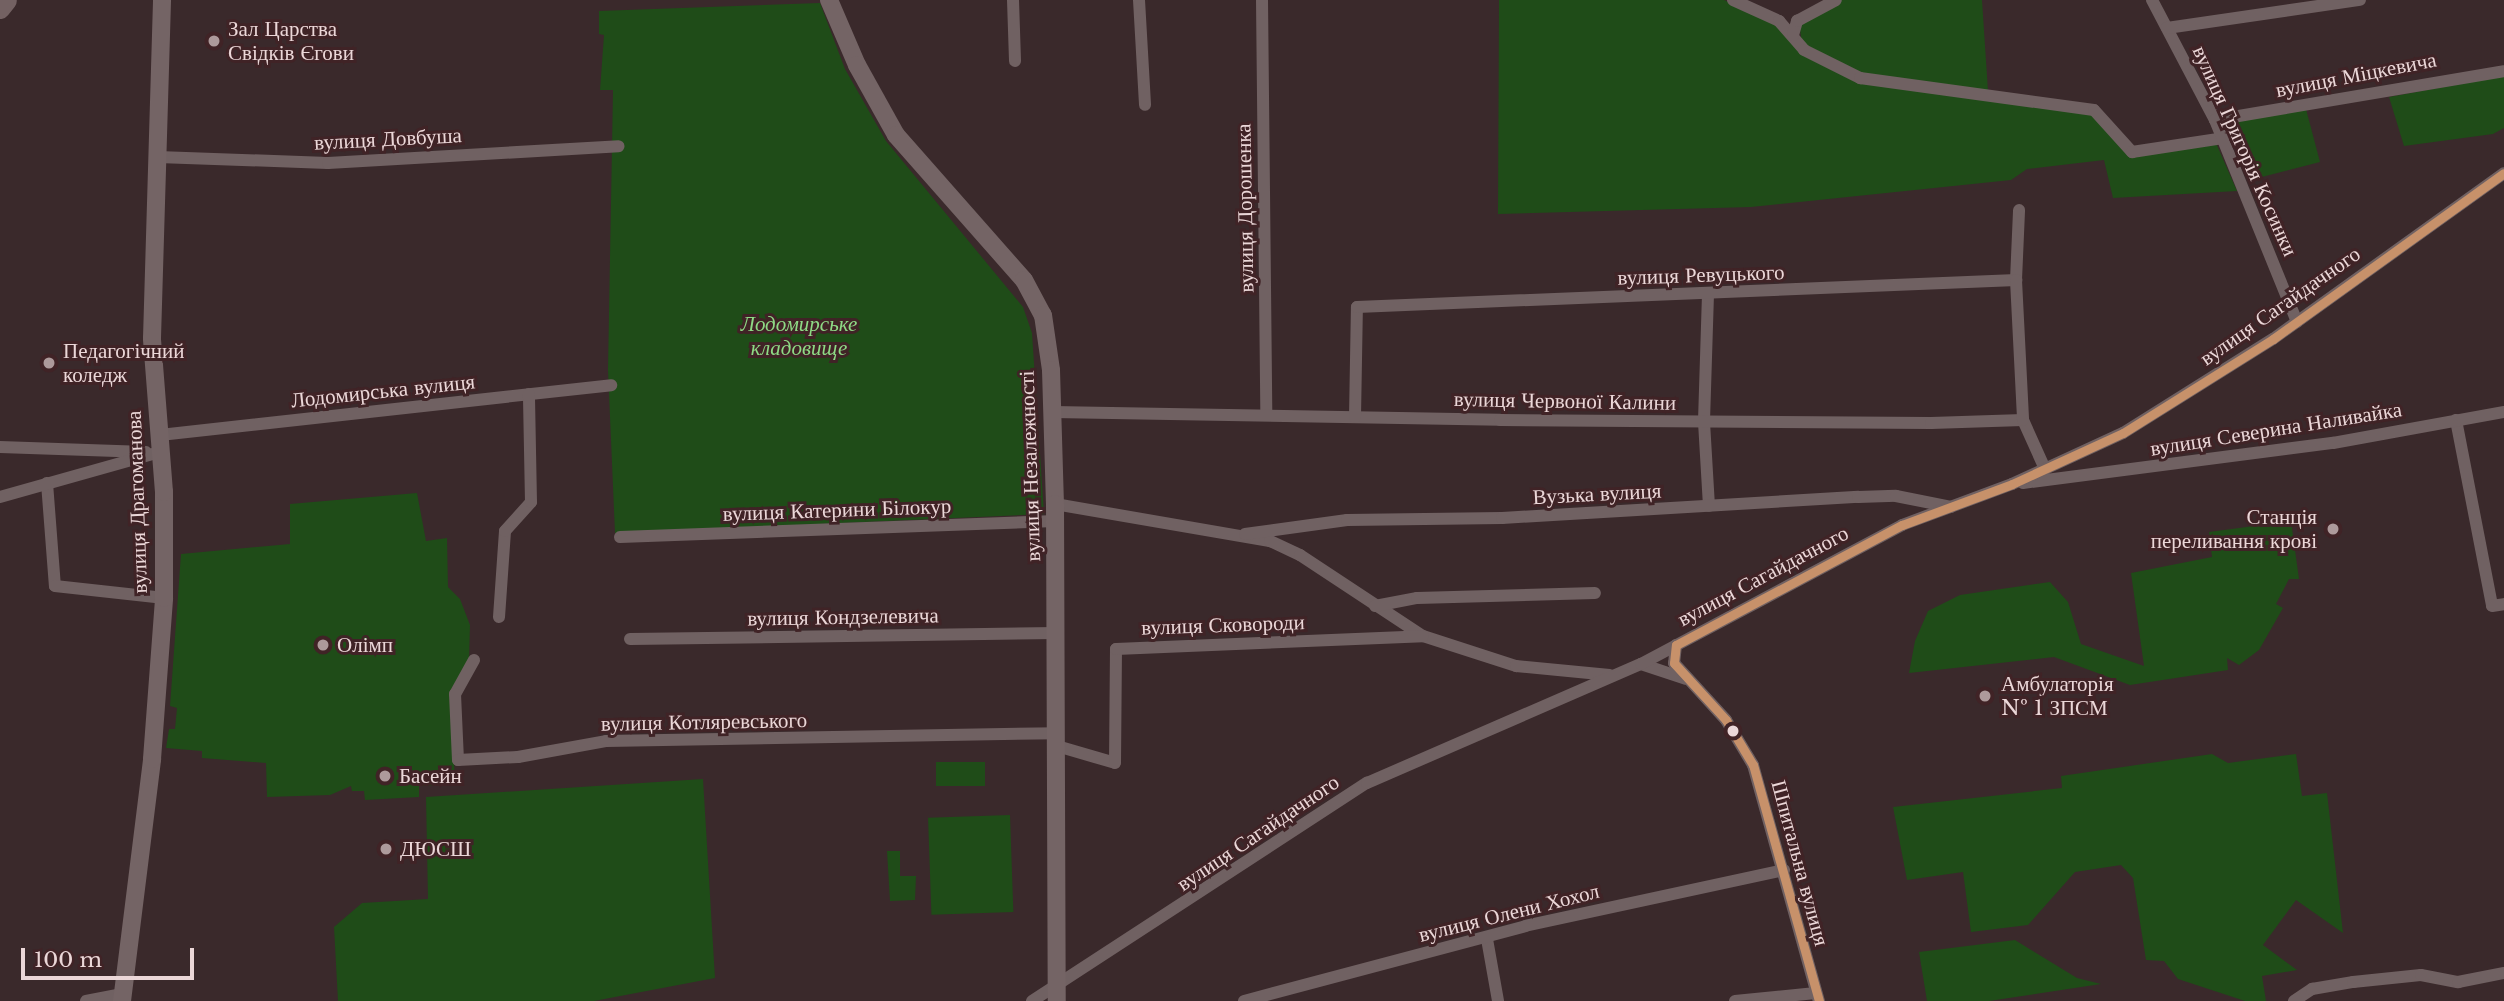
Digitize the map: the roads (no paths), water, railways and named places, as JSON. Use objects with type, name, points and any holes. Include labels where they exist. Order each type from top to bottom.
[{"type":"main road","points":[[0,9],[7,0]]},
{"type":"street","name":"вулиця Драгоманова","points":[[122,998],[152,759],[164,598],[160,444],[152,338],[162,0]]},
{"type":"street","name":"вулиця Незалежності","points":[[829,0],[857,65],[896,135],[1024,280],[1043,315],[1053,412],[1057,633],[1057,993]]},
{"type":"street","points":[[1013,0],[1015,61]]},
{"type":"street","points":[[1139,0],[1146,105]]},
{"type":"street","name":"вулиця Дорошенка","points":[[1262,0],[1266,415]]},
{"type":"street","points":[[1733,0],[1779,21],[1804,50],[1860,78],[2094,110],[2132,152],[2224,138]]},
{"type":"street","points":[[1793,36],[1797,21],[1836,0]]},
{"type":"street","name":"вулиця Григорія Косинки","points":[[2152,0],[2224,138],[2297,322]]},
{"type":"street","points":[[2167,27],[2360,0]]},
{"type":"street","name":"вулиця Міцкевича","points":[[2215,120],[2504,71]]},
{"type":"street","name":"вулиця Довбуша","points":[[158,157],[328,163],[619,146]]},
{"type":"street","name":"вулиця Сагайдачного","points":[[1032,1001],[1057,993],[1367,783],[1641,664],[1902,525],[2012,484],[2083,453],[2162,410],[2297,322],[2504,173]]},
{"type":"street","points":[[2019,210],[2016,280],[2023,420],[2045,469]]},
{"type":"street","name":"вулиця Ревуцького","points":[[1355,416],[1357,307],[2016,280]]},
{"type":"street","points":[[1708,294],[1704,422],[1709,506]]},
{"type":"street","name":"Лодомирська вулиця","points":[[160,444],[611,385]]},
{"type":"street","points":[[499,617],[505,531],[531,502],[529,394]]},
{"type":"street","name":"вулиця Червоної Калини","points":[[1053,412],[1704,422],[2023,420]]},
{"type":"street","name":"вулиця Северина Наливайка","points":[[2012,484],[2333,443],[2504,412]]},
{"type":"street","points":[[2456,420],[2492,606],[2504,604]]},
{"type":"street","points":[[0,447],[160,444]]},
{"type":"street","points":[[0,498],[160,444]]},
{"type":"street","points":[[2083,453],[2079,461],[2083,476]]},
{"type":"street","points":[[47,483],[55,586],[164,598]]},
{"type":"street","name":"Вузька вулиця","points":[[1245,534],[1347,520],[1502,518],[1896,496],[1951,507]]},
{"type":"street","name":"вулиця Катерини Білокур","points":[[620,537],[1055,512],[1245,534]]},
{"type":"street","points":[[1245,534],[1300,555],[1423,636],[1516,666],[1614,675]]},
{"type":"street","points":[[1375,606],[1417,598],[1595,593]]},
{"type":"street","name":"вулиця Кондзелевича","points":[[630,639],[1057,633]]},
{"type":"street","name":"вулиця Сковороди","points":[[1057,739],[1115,763],[1116,649],[1423,636]]},
{"type":"street","points":[[1676,645],[1674,663],[1686,679]]},
{"type":"street","name":"вулиця Котляревського","points":[[474,660],[455,694],[458,760],[518,757],[606,741],[1057,739]]},
{"type":"street","name":"Шпитальна вулиця","points":[[1641,664],[1686,679],[1726,720],[1753,765],[1817,997]]},
{"type":"street","name":"вулиця Олени Хохол","points":[[1244,1001],[1487,939],[1525,926],[1784,870]]},
{"type":"street","points":[[1487,939],[1498,1001]]},
{"type":"street","points":[[2294,1001],[2312,989],[2353,982],[2421,975],[2458,982],[2504,974]]},
{"type":"street","points":[[1735,1001],[1817,997]]},
{"type":"street","points":[[86,1001],[122,998]]},
{"type":"place","name":"Зал Царства Свідків Єгови","points":[[214,41]]},
{"type":"place","name":"Педагогічний коледж","points":[[49,363]]},
{"type":"place","name":"Станція переливання крові","points":[[2333,529]]},
{"type":"place","name":"Олімп","points":[[323,645]]},
{"type":"place","name":"Амбулаторія № 1 ЗПСМ","points":[[1985,696]]},
{"type":"place","name":"Басейн","points":[[385,776]]},
{"type":"place","name":"ДЮСШ","points":[[386,849]]},
{"type":"park label","name":"Лодомирське кладовище","points":[[799,336]]}]
